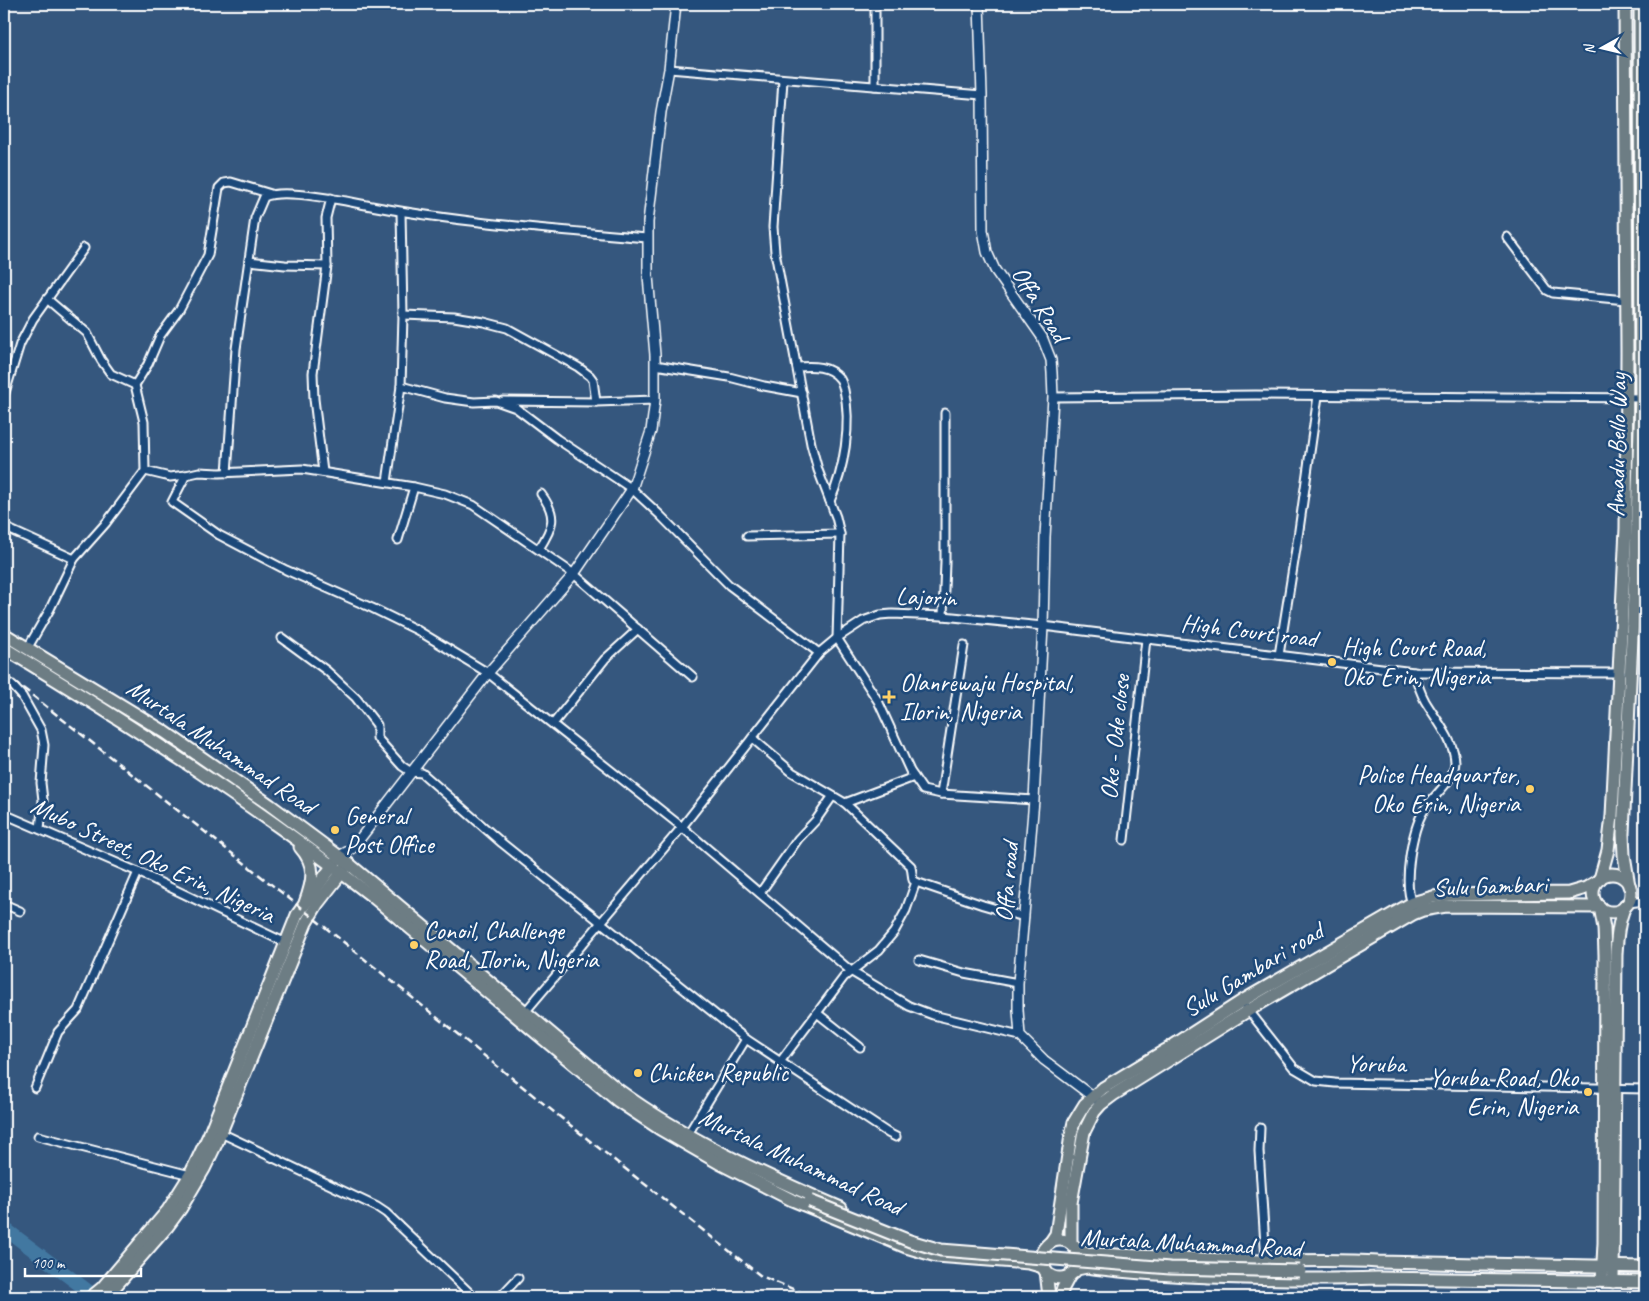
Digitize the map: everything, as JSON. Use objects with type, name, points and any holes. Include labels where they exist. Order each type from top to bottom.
[{"type":"main road","name":"Amadu Bello Way","points":[[1625,4],[1627,399],[1626,528],[1621,608],[1626,673],[1623,834],[1624,855],[1630,888]]},
{"type":"main road","name":"Amadu Bello Way","points":[[1598,880],[1608,850],[1611,829],[1626,673],[1643,398],[1640,4]]},
{"type":"main road","name":"Murtala Muhammad Road","points":[[4,634],[165,732],[270,805],[617,1089],[722,1158],[792,1200],[923,1253],[936,1256],[1029,1263],[1045,1269]]},
{"type":"main road","name":"Murtala Muhammad Road","points":[[4,648],[162,746],[287,833],[340,864],[372,896],[618,1101],[660,1129],[722,1158],[929,1244],[942,1247],[1027,1253],[1037,1253],[1047,1247]]},
{"type":"main road","points":[[287,833],[305,854],[312,868],[312,882],[305,903]]},
{"type":"main road","points":[[106,1294],[164,1216],[190,1175],[209,1135],[297,916],[305,903],[340,864]]},
{"type":"main road","points":[[91,1297],[106,1294],[182,1208],[204,1169],[221,1133],[302,932],[340,864]]},
{"type":"main road","points":[[1607,1281],[1610,1089],[1617,940],[1620,916],[1626,905],[1630,888],[1624,878],[1616,874],[1607,874],[1598,880],[1594,895],[1600,907],[1605,941],[1610,1089]]},
{"type":"main road","name":"Sulu Gambari road","points":[[1047,1247],[1056,1234],[1074,1122],[1085,1104],[1097,1100],[1103,1088],[1433,897],[1569,893],[1586,888],[1598,880]]},
{"type":"main road","points":[[1600,907],[1608,911],[1617,911],[1626,905]]},
{"type":"main road","name":"Sulu Gambari","points":[[1414,908],[1446,906],[1600,907]]},
{"type":"main road","points":[[1060,1297],[1062,1288],[1076,1268],[1079,1259],[1072,1245],[1072,1203],[1080,1144],[1097,1100]]},
{"type":"main road","name":"Murtala Muhammad Road","points":[[722,1158],[780,1182],[811,1199],[892,1231],[926,1242],[943,1245],[1171,1263],[1300,1269],[1377,1278]]},
{"type":"main road","points":[[1049,1297],[1042,1258],[1047,1247],[1058,1240],[1072,1245]]},
{"type":"main road","name":"Murtala Muhammad Road","points":[[1072,1245],[1084,1253],[1092,1254],[1189,1259],[1343,1260],[1645,1267]]},
{"type":"main road","name":"Murtala Muhammad Road","points":[[1300,1269],[1347,1267],[1378,1262]]},
{"type":"main road","name":"Murtala Muhammad Road","points":[[1072,1273],[1077,1269],[1087,1267],[1176,1275],[1248,1278],[1645,1282]]},
{"type":"main road","points":[[1045,1269],[1058,1277],[1072,1273]]},
{"type":"street","points":[[340,864],[488,673],[574,574],[632,489],[651,430],[655,400],[655,365],[648,276],[648,222],[676,4]]},
{"type":"street","points":[[875,4],[875,86]]},
{"type":"street","name":"Offa Road","points":[[979,4],[983,230],[987,252],[995,270],[1046,345],[1051,360],[1053,397],[1042,626]]},
{"type":"street","points":[[669,69],[783,80],[982,95]]},
{"type":"street","points":[[783,80],[773,227],[774,252],[818,470],[836,517],[840,534],[837,638],[878,701],[914,777],[923,790],[941,794],[1034,800]]},
{"type":"street","points":[[27,649],[50,609],[74,559],[106,523],[145,471],[144,422],[135,385],[148,364],[160,336],[180,310],[208,256],[219,188],[224,182],[231,182],[271,194],[331,198],[401,212],[510,226],[648,238]]},
{"type":"street","points":[[227,473],[236,349],[255,218],[264,197],[271,194]]},
{"type":"street","points":[[323,472],[314,400],[313,373],[326,266],[326,218],[331,198]]},
{"type":"street","points":[[388,482],[400,386],[403,315],[401,212]]},
{"type":"street","points":[[1506,237],[1547,290],[1553,293],[1626,300]]},
{"type":"street","points":[[4,396],[20,344],[47,299],[84,248]]},
{"type":"street","points":[[249,261],[285,265],[326,266]]},
{"type":"street","points":[[47,299],[87,333],[101,360],[111,374],[135,385]]},
{"type":"street","points":[[403,315],[454,317],[507,328],[578,367],[590,376],[593,380],[596,402]]},
{"type":"street","points":[[655,365],[729,377],[802,393]]},
{"type":"street","points":[[797,367],[816,366],[833,372],[841,380],[844,391],[847,422],[842,464],[837,486],[830,501]]},
{"type":"street","points":[[400,386],[444,398],[474,402],[655,400]]},
{"type":"street","points":[[1053,397],[1256,395],[1643,398]]},
{"type":"street","points":[[1279,655],[1318,396]]},
{"type":"street","points":[[496,401],[516,408],[557,439],[632,489],[729,585],[819,653]]},
{"type":"street","points":[[943,616],[945,413]]},
{"type":"street","points":[[145,471],[170,477],[186,476],[199,472],[209,474],[302,469],[388,482],[445,494],[473,505],[574,574],[693,677]]},
{"type":"street","points":[[186,476],[172,502],[219,535],[286,570],[417,630],[488,673],[682,827],[852,972],[909,1006],[933,1015],[1020,1036],[1044,1060],[1097,1100]]},
{"type":"street","points":[[398,540],[414,487]]},
{"type":"street","points":[[539,549],[550,532],[552,523],[552,513],[549,504],[541,494]]},
{"type":"street","points":[[4,527],[74,559]]},
{"type":"street","points":[[747,536],[840,534]]},
{"type":"street","name":"Lajorin","points":[[525,1012],[682,827],[819,653],[837,638],[863,621],[880,615],[892,614],[943,616],[1042,626]]},
{"type":"street","name":"High Court road","points":[[1042,626],[1414,672],[1626,673]]},
{"type":"street","name":"Offa road","points":[[1020,1036],[1018,983],[1034,800],[1042,626]]},
{"type":"street","points":[[553,724],[606,659],[638,629]]},
{"type":"street","points":[[282,638],[327,671],[356,698],[377,725],[377,738],[392,757],[411,772],[422,773],[502,843],[575,903],[602,922],[746,1039],[896,1137]]},
{"type":"street","name":"Oke - Ode close","points":[[1124,840],[1146,639]]},
{"type":"street","points":[[941,794],[964,645]]},
{"type":"street","points":[[1414,672],[1424,699],[1454,751],[1455,760],[1450,778],[1424,809],[1417,827],[1412,847],[1408,888],[1414,908]]},
{"type":"street","points":[[4,681],[12,685],[22,696],[40,730],[44,752],[40,829]]},
{"type":"street","points":[[752,738],[785,767],[845,803],[911,866],[913,880],[916,882],[1024,917]]},
{"type":"street","points":[[845,803],[914,777]]},
{"type":"street","points":[[760,893],[798,839],[816,820],[832,796]]},
{"type":"street","name":"Mubo Street, Oko Erin, Nigeria","points":[[4,814],[138,872],[286,942]]},
{"type":"street","points":[[35,1088],[58,1032],[78,1010],[138,872]]},
{"type":"street","points":[[780,1062],[844,977],[879,950],[894,932],[906,910],[916,882]]},
{"type":"street","points":[[1630,888],[1637,898],[1644,901]]},
{"type":"street","points":[[1626,905],[1644,901]]},
{"type":"street","points":[[4,904],[20,911]]},
{"type":"street","points":[[919,960],[994,980],[1018,983]]},
{"type":"street","name":"Yoruba","points":[[1245,1006],[1294,1068],[1316,1081],[1335,1083],[1645,1089]]},
{"type":"street","points":[[816,1013],[860,1047]]},
{"type":"street","points":[[688,1134],[746,1039]]},
{"type":"street","points":[[1260,1128],[1259,1151],[1266,1261]]},
{"type":"street","points":[[221,1133],[377,1207],[386,1213],[474,1297]]},
{"type":"street","points":[[38,1136],[190,1175]]},
{"type":"street","points":[[500,1297],[518,1278]]},
{"type":"waterway","points":[[4,1228],[96,1297]]},
{"type":"railway","points":[[4,673],[761,1276],[813,1297]]},
{"type":"place","name":"High Court Road, Oko Erin, Nigeria","points":[[1332,662]]},
{"type":"place","name":"Olanrewaju Hospital, Ilorin, Nigeria","points":[[889,697]]},
{"type":"place","name":"Police Headquarter, Oko Erin, Nigeria","points":[[1530,789]]},
{"type":"place","name":"General Post Office","points":[[335,830]]},
{"type":"place","name":"Conoil, Challenge Road, Ilorin, Nigeria","points":[[414,945]]},
{"type":"place","name":"Chicken Republic","points":[[638,1073]]},
{"type":"place","name":"Yoruba Road, Oko Erin, Nigeria","points":[[1588,1092]]}]
